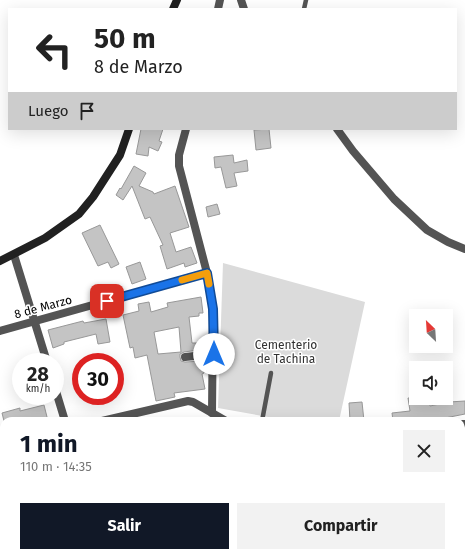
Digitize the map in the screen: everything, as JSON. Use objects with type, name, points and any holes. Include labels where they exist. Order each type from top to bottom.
[{"type":"main road","points":[[0,261],[45,238],[78,214],[93,197],[120,155],[129,130]]},
{"type":"street","points":[[186,130],[179,156],[179,166],[207,273],[213,309],[214,354],[212,413]]},
{"type":"street","points":[[338,130],[353,151],[394,199],[427,230],[448,242],[465,249]]},
{"type":"street","points":[[14,255],[45,353]]},
{"type":"street","name":"8 de Marzo","points":[[0,331],[207,273]]},
{"type":"street","points":[[185,357],[214,354]]},
{"type":"street","points":[[119,417],[188,401],[193,402],[219,417]]},
{"type":"street","points":[[60,405],[64,417]]},
{"type":"lane","points":[[263,417],[271,373]]},
{"type":"green space","name":"Cementerio de Tachina","points":[[223,263],[365,302],[340,417],[269,417],[218,408]]},
{"type":"building","points":[[141,130],[163,130],[159,141],[162,142],[158,151],[149,147],[148,156],[136,154]]},
{"type":"building","points":[[254,130],[269,130],[271,148],[256,150]]},
{"type":"building","points":[[233,155],[234,163],[247,160],[248,171],[234,173],[237,186],[226,188],[221,167],[215,168],[214,157]]},
{"type":"building","points":[[134,166],[146,173],[139,186],[153,192],[154,194],[175,186],[189,227],[170,233],[176,252],[191,247],[197,263],[185,267],[184,263],[167,269],[160,246],[163,245],[150,217],[145,219],[132,186],[123,200],[116,195]]},
{"type":"building","points":[[217,204],[220,214],[208,217],[206,207]]},
{"type":"building","points":[[100,225],[119,264],[111,268],[108,262],[98,266],[82,233]]},
{"type":"building","points":[[140,262],[146,279],[132,284],[126,267]]},
{"type":"building","points":[[201,297],[203,313],[199,313],[199,316],[189,317],[192,343],[199,343],[199,350],[184,352],[180,354],[180,357],[181,361],[185,362],[203,361],[204,373],[202,374],[205,389],[174,393],[175,397],[156,401],[147,355],[135,358],[133,347],[130,348],[123,315],[139,311],[138,304],[149,302],[151,312],[168,307],[167,303]],"holes":[[[179,327],[181,352],[158,354],[154,332]]]},
{"type":"building","points":[[106,319],[110,342],[98,344],[96,334],[64,342],[64,344],[53,348],[48,330],[83,321],[84,323]]},
{"type":"building","points":[[465,401],[465,414],[450,417],[392,417],[392,413],[410,411],[409,405],[453,405],[453,402]]},
{"type":"building","points":[[362,402],[364,417],[350,417],[349,403]]},
{"type":"building","points":[[44,405],[47,417],[3,417],[2,413],[20,408],[20,411]]},
{"type":"slow traffic","points":[[182,280],[207,273],[209,284]]},
{"type":"route","points":[[107,301],[207,273],[213,309],[214,354]]}]
